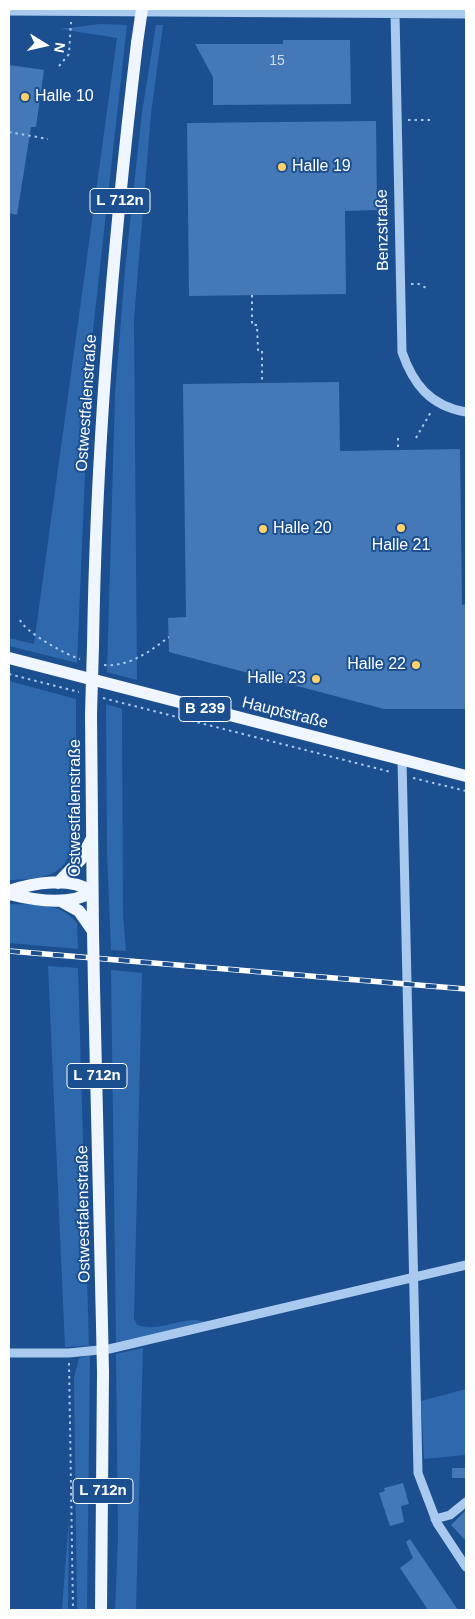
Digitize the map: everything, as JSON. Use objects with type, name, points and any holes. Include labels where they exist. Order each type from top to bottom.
[{"type":"main road","name":"Ostwestfalenstraße","points":[[101,1610],[103,1372],[92,892],[91,714],[97,502],[106,359],[124,160],[142,9]]},
{"type":"main road","name":"Hauptstraße","points":[[9,658],[466,776]]},
{"type":"main road","points":[[58,883],[81,859],[92,839]]},
{"type":"main road","points":[[58,883],[77,884],[92,892],[84,897],[59,900],[9,892],[23,886],[58,883]]},
{"type":"main road","points":[[59,900],[79,911],[93,932]]},
{"type":"street","points":[[9,11],[466,14]]},
{"type":"street","name":"Benzstraße","points":[[395,13],[398,284],[402,352],[410,375],[422,390],[436,401],[466,412]]},
{"type":"street","points":[[402,760],[416,1278],[418,1473],[434,1516],[466,1567]]},
{"type":"street","points":[[9,1353],[69,1353],[109,1349],[466,1265]]},
{"type":"street","points":[[434,1516],[450,1515],[466,1502]]},
{"type":"path","points":[[59,66],[69,54],[72,28]]},
{"type":"path","points":[[396,120],[430,120]]},
{"type":"path","points":[[9,132],[48,139]]},
{"type":"path","points":[[398,284],[419,284],[428,289]]},
{"type":"path","points":[[252,295],[252,325],[258,325],[258,350],[262,350],[262,383]]},
{"type":"path","points":[[416,438],[436,401]]},
{"type":"path","points":[[398,438],[398,449]]},
{"type":"path","points":[[9,674],[86,694]]},
{"type":"path","points":[[95,696],[466,791]]},
{"type":"path","points":[[69,1353],[73,1610]]},
{"type":"shaded area","points":[[100,24],[127,25],[90,357],[77,663],[9,646],[9,638],[34,644],[117,38],[60,29]]},
{"type":"shaded area","points":[[156,25],[163,25],[151,114],[134,319],[137,680],[107,672],[115,395],[125,269],[142,112]]},
{"type":"shaded area","points":[[9,681],[76,699],[76,829],[69,856],[56,871],[47,876],[9,880]]},
{"type":"shaded area","points":[[106,704],[122,709],[123,915],[126,951],[111,950],[107,853]]},
{"type":"shaded area","points":[[9,904],[46,906],[62,911],[70,916],[77,923],[78,949],[9,943]]},
{"type":"shaded area","points":[[48,966],[78,968],[89,1346],[65,1347]]},
{"type":"shaded area","points":[[111,970],[142,973],[134,1319],[137,1325],[144,1327],[194,1320],[210,1323],[116,1342]]},
{"type":"shaded area","points":[[143,1348],[136,1610],[115,1610],[118,1537],[116,1354]]},
{"type":"shaded area","points":[[90,1355],[87,1610],[77,1610],[74,1378],[79,1358]]},
{"type":"shaded area","points":[[466,1389],[466,1455],[424,1459],[421,1401]]},
{"type":"shaded area","points":[[69,1518],[68,1610],[62,1610]]},
{"type":"building","points":[[283,40],[350,40],[351,104],[213,105],[213,77],[195,44],[283,44]]},
{"type":"building","points":[[9,65],[44,70],[36,127],[31,127],[17,215],[9,213]]},
{"type":"building","name":"Halle 19","points":[[376,121],[377,210],[345,211],[346,294],[189,296],[187,123]]},
{"type":"building","points":[[339,382],[340,451],[460,449],[462,605],[466,604],[466,709],[384,709],[169,652],[168,618],[186,617],[183,384]]},
{"type":"building","points":[[452,1468],[466,1468],[466,1478],[452,1478]]},
{"type":"building","points":[[403,1483],[409,1504],[401,1506],[404,1522],[390,1526],[379,1493],[385,1491],[384,1488]]},
{"type":"building","points":[[466,1510],[466,1541],[451,1525]]},
{"type":"building","points":[[410,1539],[458,1610],[428,1610],[400,1568],[413,1558],[406,1542]]},
{"type":"railway","points":[[9,951],[466,989]]},
{"type":"place","name":"Halle 10","points":[[25,97]]},
{"type":"place","name":"Halle 19","points":[[282,167]]},
{"type":"place","name":"Halle 21","points":[[401,528]]},
{"type":"place","name":"Halle 20","points":[[263,529]]},
{"type":"place","name":"Halle 22","points":[[416,665]]},
{"type":"place","name":"Halle 23","points":[[316,679]]}]
